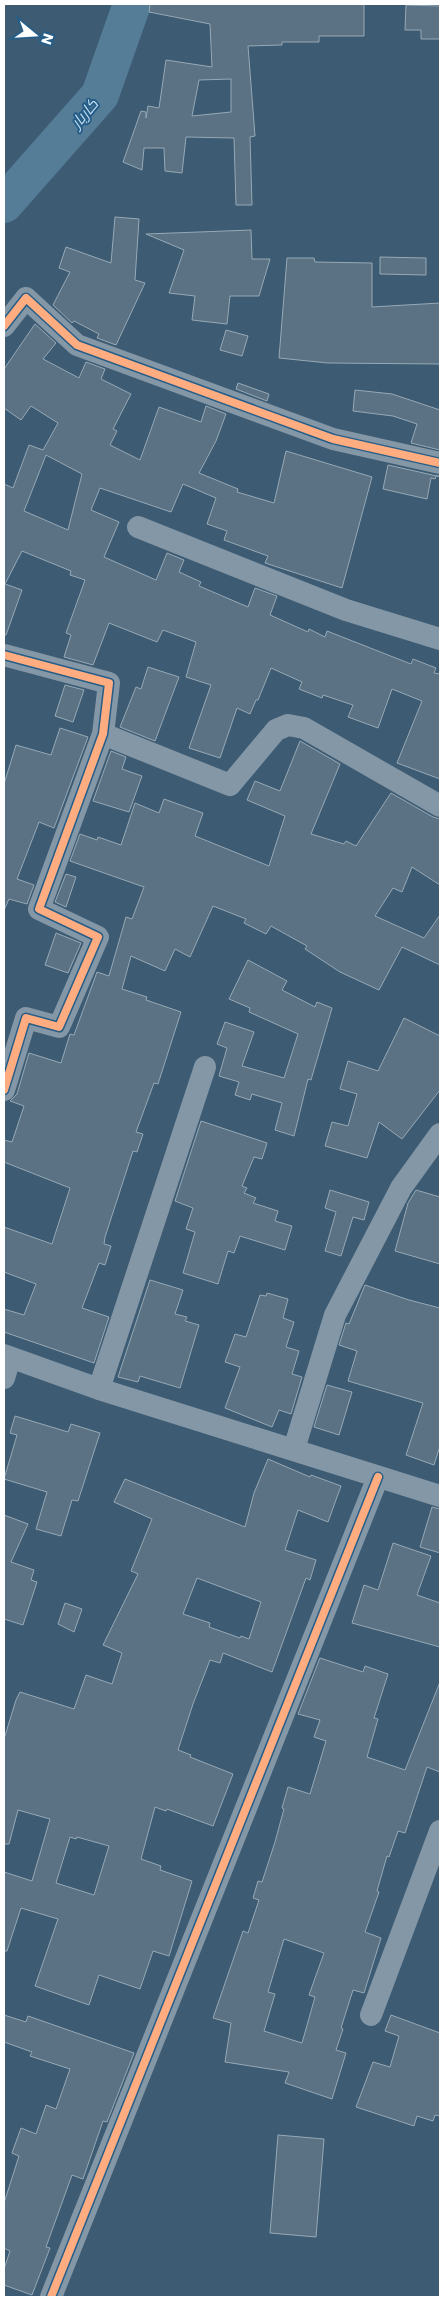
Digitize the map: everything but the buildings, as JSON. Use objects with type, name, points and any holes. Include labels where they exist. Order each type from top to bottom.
[{"type":"street","points":[[4,326],[26,298],[77,345],[333,439],[440,463]]},
{"type":"street","points":[[138,527],[346,610],[440,639]]},
{"type":"street","points":[[4,655],[109,683],[103,734],[40,910],[98,937],[59,1027],[26,1018],[4,1090]]},
{"type":"street","points":[[103,734],[230,785],[276,730],[288,725],[304,728],[440,806]]},
{"type":"street","points":[[99,1389],[205,1067]]},
{"type":"street","points":[[294,1449],[336,1315],[401,1188],[440,1134]]},
{"type":"street","points":[[6,1364],[99,1389],[440,1496]]},
{"type":"street","points":[[51,2297],[378,1477]]},
{"type":"street","points":[[371,2014],[440,1831]]},
{"type":"waterway","name":"کاربار","points":[[4,204],[100,95],[132,4]]},
{"type":"cycle path","points":[[4,326],[26,298],[77,345],[333,439],[440,463]]},
{"type":"cycle path","points":[[4,655],[109,683],[103,734],[39,909],[98,937],[59,1027],[26,1018],[4,1090]]},
{"type":"cycle path","points":[[51,2297],[378,1477]]}]
